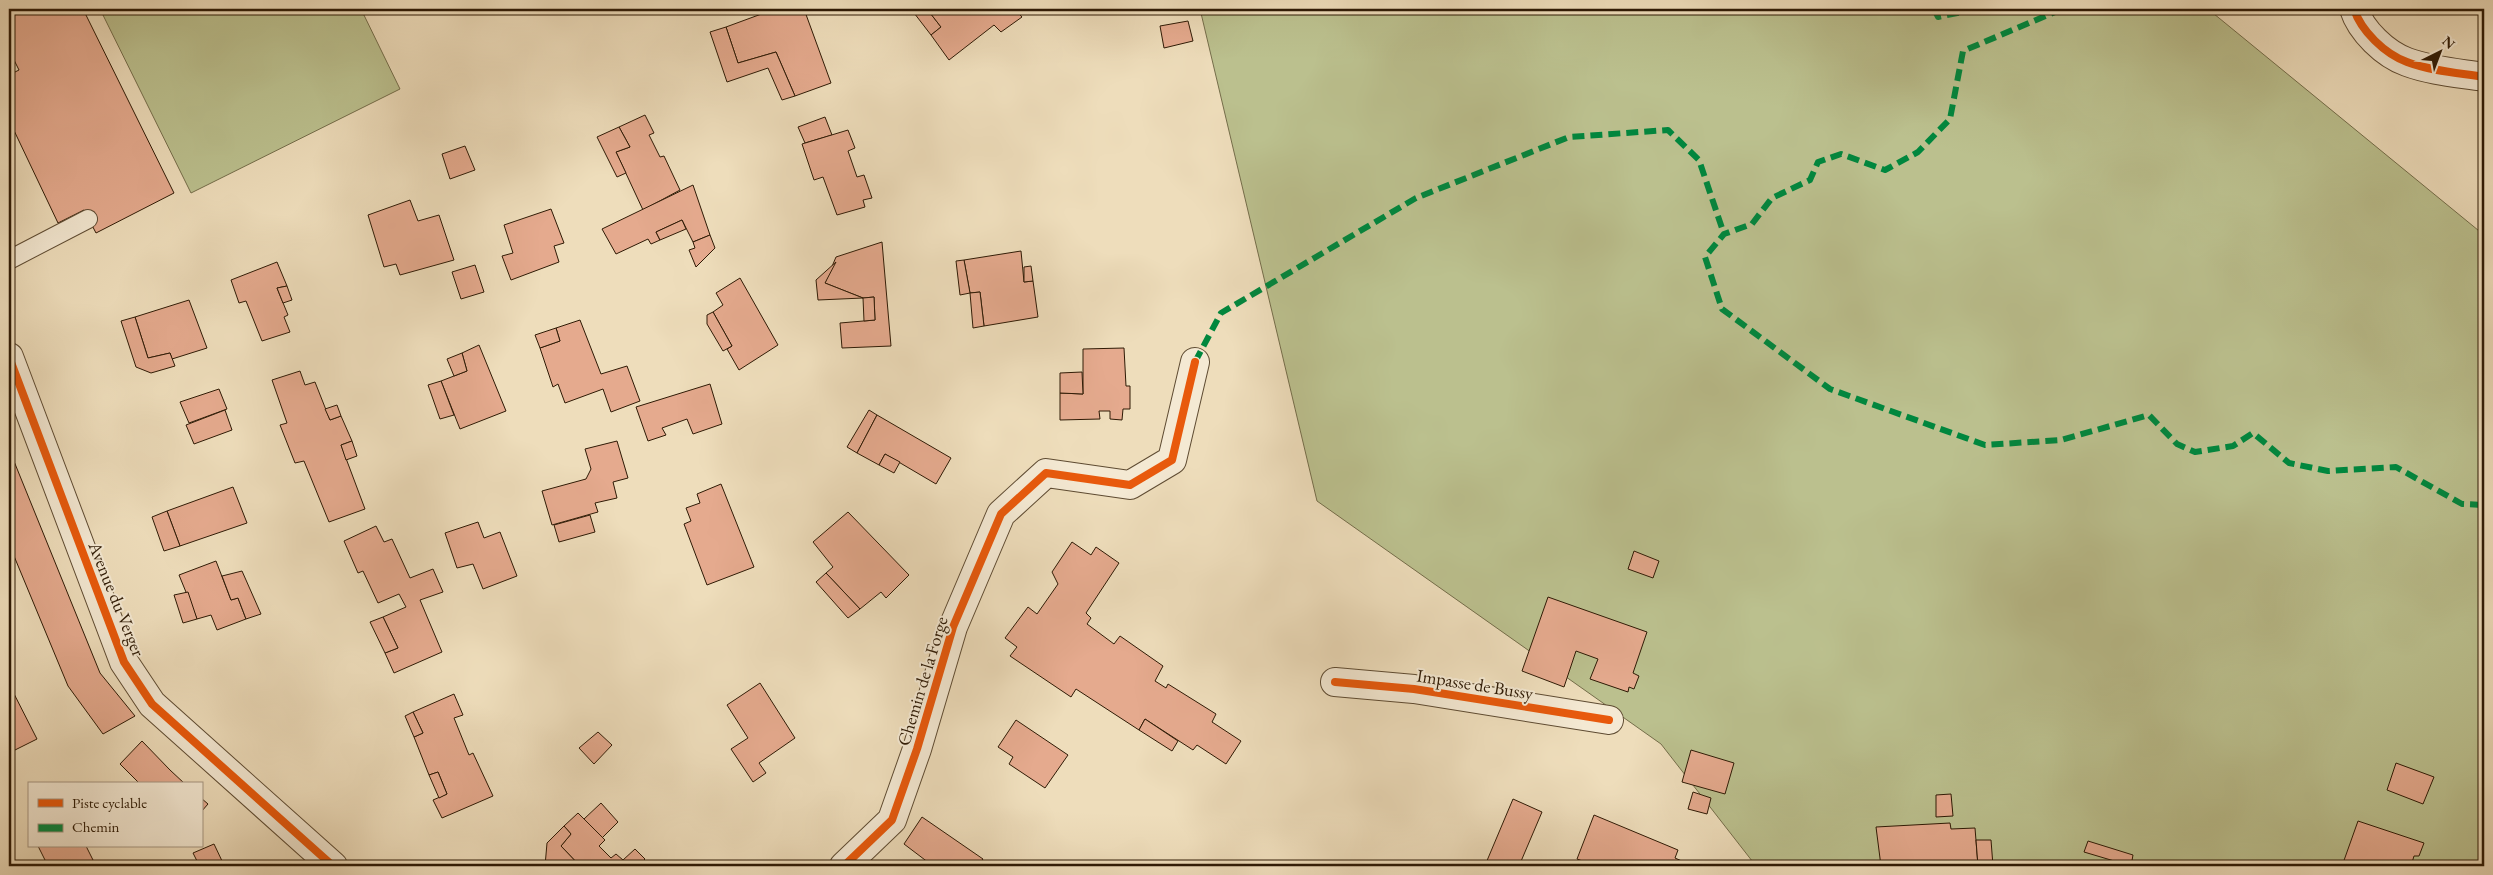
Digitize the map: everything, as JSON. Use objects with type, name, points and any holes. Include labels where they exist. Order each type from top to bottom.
[{"type":"street","points":[[2354,9],[2358,22],[2379,44],[2407,62],[2484,77]]},
{"type":"street","name":"Avenue du Verger","points":[[9,357],[124,662],[152,704],[333,866]]},
{"type":"street","name":"Chemin de la Forge","points":[[844,866],[892,820],[917,749],[953,627],[1001,514],[1046,473],[1130,485],[1172,460],[1195,362]]},
{"type":"street","name":"Impasse de Bussy","points":[[1335,682],[1414,689],[1609,720]]},
{"type":"lane","points":[[9,260],[88,219]]},
{"type":"green space","points":[[100,9],[361,9],[400,89],[191,193]]},
{"type":"green space","points":[[1200,9],[2208,9],[2484,235],[2484,866],[1756,866],[1661,744],[1317,501]]},
{"type":"building","points":[[9,9],[83,9],[174,193],[96,233],[84,210],[58,223],[9,120],[9,75],[19,70],[9,50]]},
{"type":"building","points":[[384,9],[398,9],[387,14]]},
{"type":"building","points":[[775,9],[804,9],[831,83],[795,96],[776,52],[738,63],[726,27]]},
{"type":"building","points":[[911,9],[927,9],[941,27],[931,35]]},
{"type":"building","points":[[927,9],[972,9],[974,11],[977,9],[1015,9],[1022,17],[1001,32],[994,25],[949,60],[931,35],[941,27]]},
{"type":"building","points":[[1188,21],[1193,41],[1164,48],[1160,26]]},
{"type":"building","points":[[726,27],[738,63],[776,52],[795,96],[782,100],[768,68],[727,82],[710,32]]},
{"type":"building","points":[[645,115],[654,133],[649,135],[660,157],[664,156],[680,190],[643,210],[616,152],[630,147],[619,127]]},
{"type":"building","points":[[825,117],[832,135],[805,143],[798,127]]},
{"type":"building","points":[[619,127],[630,147],[616,152],[626,173],[617,177],[597,137]]},
{"type":"building","points":[[848,130],[855,148],[848,151],[857,177],[864,175],[872,198],[863,200],[865,207],[837,215],[823,177],[814,180],[802,144]]},
{"type":"building","points":[[465,146],[475,170],[450,179],[442,154]]},
{"type":"building","points":[[693,185],[710,235],[693,242],[682,220],[656,232],[660,240],[651,244],[648,239],[616,254],[602,229]]},
{"type":"building","points":[[410,200],[418,221],[439,215],[454,260],[400,275],[396,264],[384,267],[368,215]]},
{"type":"building","points":[[551,209],[564,243],[554,246],[559,262],[511,280],[502,256],[513,253],[504,225]]},
{"type":"building","points":[[682,220],[686,229],[660,240],[656,232]]},
{"type":"building","points":[[710,235],[715,248],[696,267],[689,250],[695,248],[693,242]]},
{"type":"building","points":[[882,242],[891,346],[842,348],[840,323],[875,320],[874,297],[863,298],[825,283],[836,257]]},
{"type":"building","points":[[1021,251],[1024,282],[1033,281],[1038,317],[984,326],[980,292],[970,293],[964,260]]},
{"type":"building","points":[[964,260],[970,293],[960,295],[956,261]]},
{"type":"building","points":[[277,262],[287,286],[277,288],[288,315],[284,317],[290,332],[262,341],[246,301],[239,303],[231,280]]},
{"type":"building","points":[[836,262],[825,283],[863,298],[818,300],[816,280]]},
{"type":"building","points":[[475,265],[484,292],[461,299],[452,272]]},
{"type":"building","points":[[1031,266],[1033,281],[1024,282],[1024,267]]},
{"type":"building","points":[[740,278],[778,345],[739,370],[727,349],[732,346],[713,312],[723,305],[716,293]]},
{"type":"building","points":[[287,286],[292,300],[283,303],[277,288]]},
{"type":"building","points":[[980,292],[984,326],[973,328],[970,293]]},
{"type":"building","points":[[874,297],[875,320],[864,321],[863,298]]},
{"type":"building","points":[[189,300],[207,348],[172,359],[170,353],[148,358],[135,317]]},
{"type":"building","points":[[713,312],[732,346],[723,351],[707,324],[707,315]]},
{"type":"building","points":[[135,317],[148,358],[170,353],[175,366],[151,373],[136,367],[121,321]]},
{"type":"building","points":[[580,320],[601,374],[627,366],[640,401],[611,412],[603,389],[565,403],[558,384],[553,387],[540,348],[560,341],[556,328]]},
{"type":"building","points":[[556,328],[560,341],[540,348],[535,335]]},
{"type":"building","points":[[479,345],[506,411],[460,429],[441,381],[467,371],[462,353]]},
{"type":"building","points":[[1124,348],[1126,386],[1130,386],[1130,409],[1123,409],[1122,420],[1110,419],[1110,411],[1099,411],[1100,419],[1060,420],[1060,393],[1083,394],[1083,349]]},
{"type":"building","points":[[462,353],[467,371],[454,376],[447,359]]},
{"type":"building","points":[[300,371],[305,385],[315,382],[330,420],[341,416],[352,441],[341,445],[365,509],[329,522],[304,461],[295,463],[280,425],[287,423],[272,380]]},
{"type":"building","points":[[1082,372],[1083,394],[1060,393],[1060,373]]},
{"type":"building","points":[[441,381],[454,415],[440,419],[428,385]]},
{"type":"building","points":[[710,384],[722,424],[693,434],[687,419],[662,428],[666,435],[648,441],[636,407]]},
{"type":"building","points":[[219,389],[227,409],[189,423],[180,402]]},
{"type":"building","points":[[337,405],[341,416],[330,420],[325,409]]},
{"type":"building","points":[[225,410],[232,430],[194,444],[186,425]]},
{"type":"building","points":[[869,410],[877,415],[857,453],[847,447]]},
{"type":"building","points":[[877,415],[951,458],[936,484],[885,454],[879,465],[857,453]]},
{"type":"building","points":[[352,441],[357,456],[346,460],[341,445]]},
{"type":"building","points":[[617,441],[628,478],[613,482],[617,498],[595,503],[598,512],[552,525],[542,491],[586,479],[591,469],[585,449]]},
{"type":"building","points":[[9,449],[100,673],[135,716],[103,734],[68,686],[9,544]]},
{"type":"building","points":[[885,454],[900,462],[894,473],[879,465]]},
{"type":"building","points":[[721,484],[754,567],[707,585],[684,524],[691,521],[686,508],[700,503],[697,494]]},
{"type":"building","points":[[233,487],[247,523],[180,546],[167,511]]},
{"type":"building","points":[[167,511],[180,546],[164,551],[152,517]]},
{"type":"building","points":[[848,512],[909,575],[886,598],[881,592],[860,609],[826,573],[833,567],[813,542]]},
{"type":"building","points":[[590,515],[595,532],[559,542],[554,525]]},
{"type":"building","points":[[478,522],[484,538],[500,532],[517,576],[483,589],[473,564],[457,568],[445,533]]},
{"type":"building","points":[[376,526],[384,542],[392,539],[410,578],[433,569],[443,592],[420,600],[442,652],[394,673],[385,653],[398,648],[383,617],[406,607],[399,594],[378,603],[363,571],[358,573],[344,541]]},
{"type":"building","points":[[1072,542],[1091,555],[1096,547],[1119,563],[1086,613],[1091,618],[1087,624],[1114,644],[1120,636],[1163,666],[1155,681],[1166,688],[1168,684],[1216,714],[1212,722],[1241,741],[1226,764],[1197,745],[1193,750],[1145,719],[1139,730],[1076,689],[1071,697],[1010,656],[1017,647],[1005,638],[1028,607],[1037,614],[1058,584],[1052,572]]},
{"type":"building","points":[[1634,551],[1659,561],[1653,578],[1628,569]]},
{"type":"building","points":[[216,561],[231,600],[238,598],[246,619],[217,630],[211,615],[197,619],[179,575]]},
{"type":"building","points":[[242,571],[261,614],[246,619],[238,598],[231,600],[222,576]]},
{"type":"building","points":[[826,573],[860,609],[848,618],[816,582]]},
{"type":"building","points":[[188,592],[197,619],[183,623],[174,595]]},
{"type":"building","points":[[1548,597],[1647,632],[1633,673],[1639,676],[1634,689],[1629,687],[1628,692],[1590,679],[1598,659],[1576,651],[1564,687],[1522,671]]},
{"type":"building","points":[[383,617],[398,648],[385,653],[370,622]]},
{"type":"building","points":[[760,683],[795,738],[759,763],[766,773],[753,782],[731,749],[748,738],[727,705]]},
{"type":"building","points":[[9,684],[37,739],[9,753]]},
{"type":"building","points":[[454,694],[463,715],[454,718],[469,755],[473,753],[493,796],[442,818],[433,800],[447,794],[438,772],[429,775],[414,737],[423,733],[413,712]]},
{"type":"building","points":[[413,712],[423,733],[414,737],[405,716]]},
{"type":"building","points":[[1145,719],[1178,741],[1172,751],[1139,730]]},
{"type":"building","points":[[1016,720],[1068,755],[1045,788],[1009,764],[1013,757],[998,747]]},
{"type":"building","points":[[598,732],[612,745],[594,764],[579,748]]},
{"type":"building","points":[[142,741],[183,782],[138,782],[120,764]]},
{"type":"building","points":[[1691,750],[1734,763],[1725,794],[1682,782]]},
{"type":"building","points":[[2396,763],[2434,777],[2423,804],[2387,790]]},
{"type":"building","points":[[438,772],[447,794],[439,798],[429,775]]},
{"type":"building","points":[[1693,792],[1711,798],[1707,814],[1688,809]]},
{"type":"building","points":[[1951,794],[1953,816],[1936,817],[1936,795]]},
{"type":"building","points":[[202,799],[208,804],[202,811]]},
{"type":"building","points":[[1513,799],[1542,812],[1519,866],[1478,866],[1480,861],[1486,863]]},
{"type":"building","points":[[601,803],[618,822],[602,838],[584,819]]},
{"type":"building","points":[[578,813],[605,840],[599,846],[611,858],[616,854],[623,860],[635,849],[645,859],[638,866],[580,866],[561,846],[571,834],[564,826]]},
{"type":"building","points":[[1594,815],[1678,850],[1675,858],[1693,866],[1596,866],[1577,859]]},
{"type":"building","points":[[922,817],[983,859],[978,866],[933,866],[904,844]]},
{"type":"building","points":[[2358,821],[2424,843],[2419,856],[2414,856],[2411,866],[2342,866]]},
{"type":"building","points":[[1950,823],[1951,829],[1975,828],[1978,866],[1881,866],[1876,827]]},
{"type":"building","points":[[564,826],[571,834],[561,846],[580,866],[545,866],[547,843]]},
{"type":"building","points":[[1976,840],[1991,840],[1993,866],[1978,866]]},
{"type":"building","points":[[2088,841],[2133,855],[2131,866],[2084,852]]},
{"type":"building","points":[[214,844],[223,863],[220,866],[196,866],[199,865],[193,853]]},
{"type":"building","points":[[39,848],[87,848],[96,866],[48,866]]},
{"type":"marked path","points":[[1934,9],[1938,17],[1977,9]]},
{"type":"marked path","points":[[2062,9],[1963,51],[1950,119],[1918,152],[1885,170],[1841,154],[1818,162],[1810,180],[1772,198],[1752,224],[1724,234],[1705,257],[1722,309],[1830,389],[1985,445],[2061,440],[2149,415],[2177,444],[2195,452],[2233,446],[2253,433],[2289,463],[2328,471],[2396,467],[2462,504],[2484,505]]},
{"type":"marked path","points":[[1195,362],[1221,313],[1416,198],[1569,137],[1668,130],[1699,160],[1724,234]]},
{"type":"cycle path","points":[[2354,9],[2362,25],[2375,41],[2382,48],[2399,58],[2426,68],[2484,77]]},
{"type":"cycle path","points":[[9,357],[124,662],[152,704],[333,866]]},
{"type":"cycle path","points":[[844,866],[892,820],[917,749],[953,627],[1001,514],[1046,473],[1130,485],[1172,460],[1195,362]]},
{"type":"cycle path","points":[[1335,682],[1414,689],[1609,720]]}]
